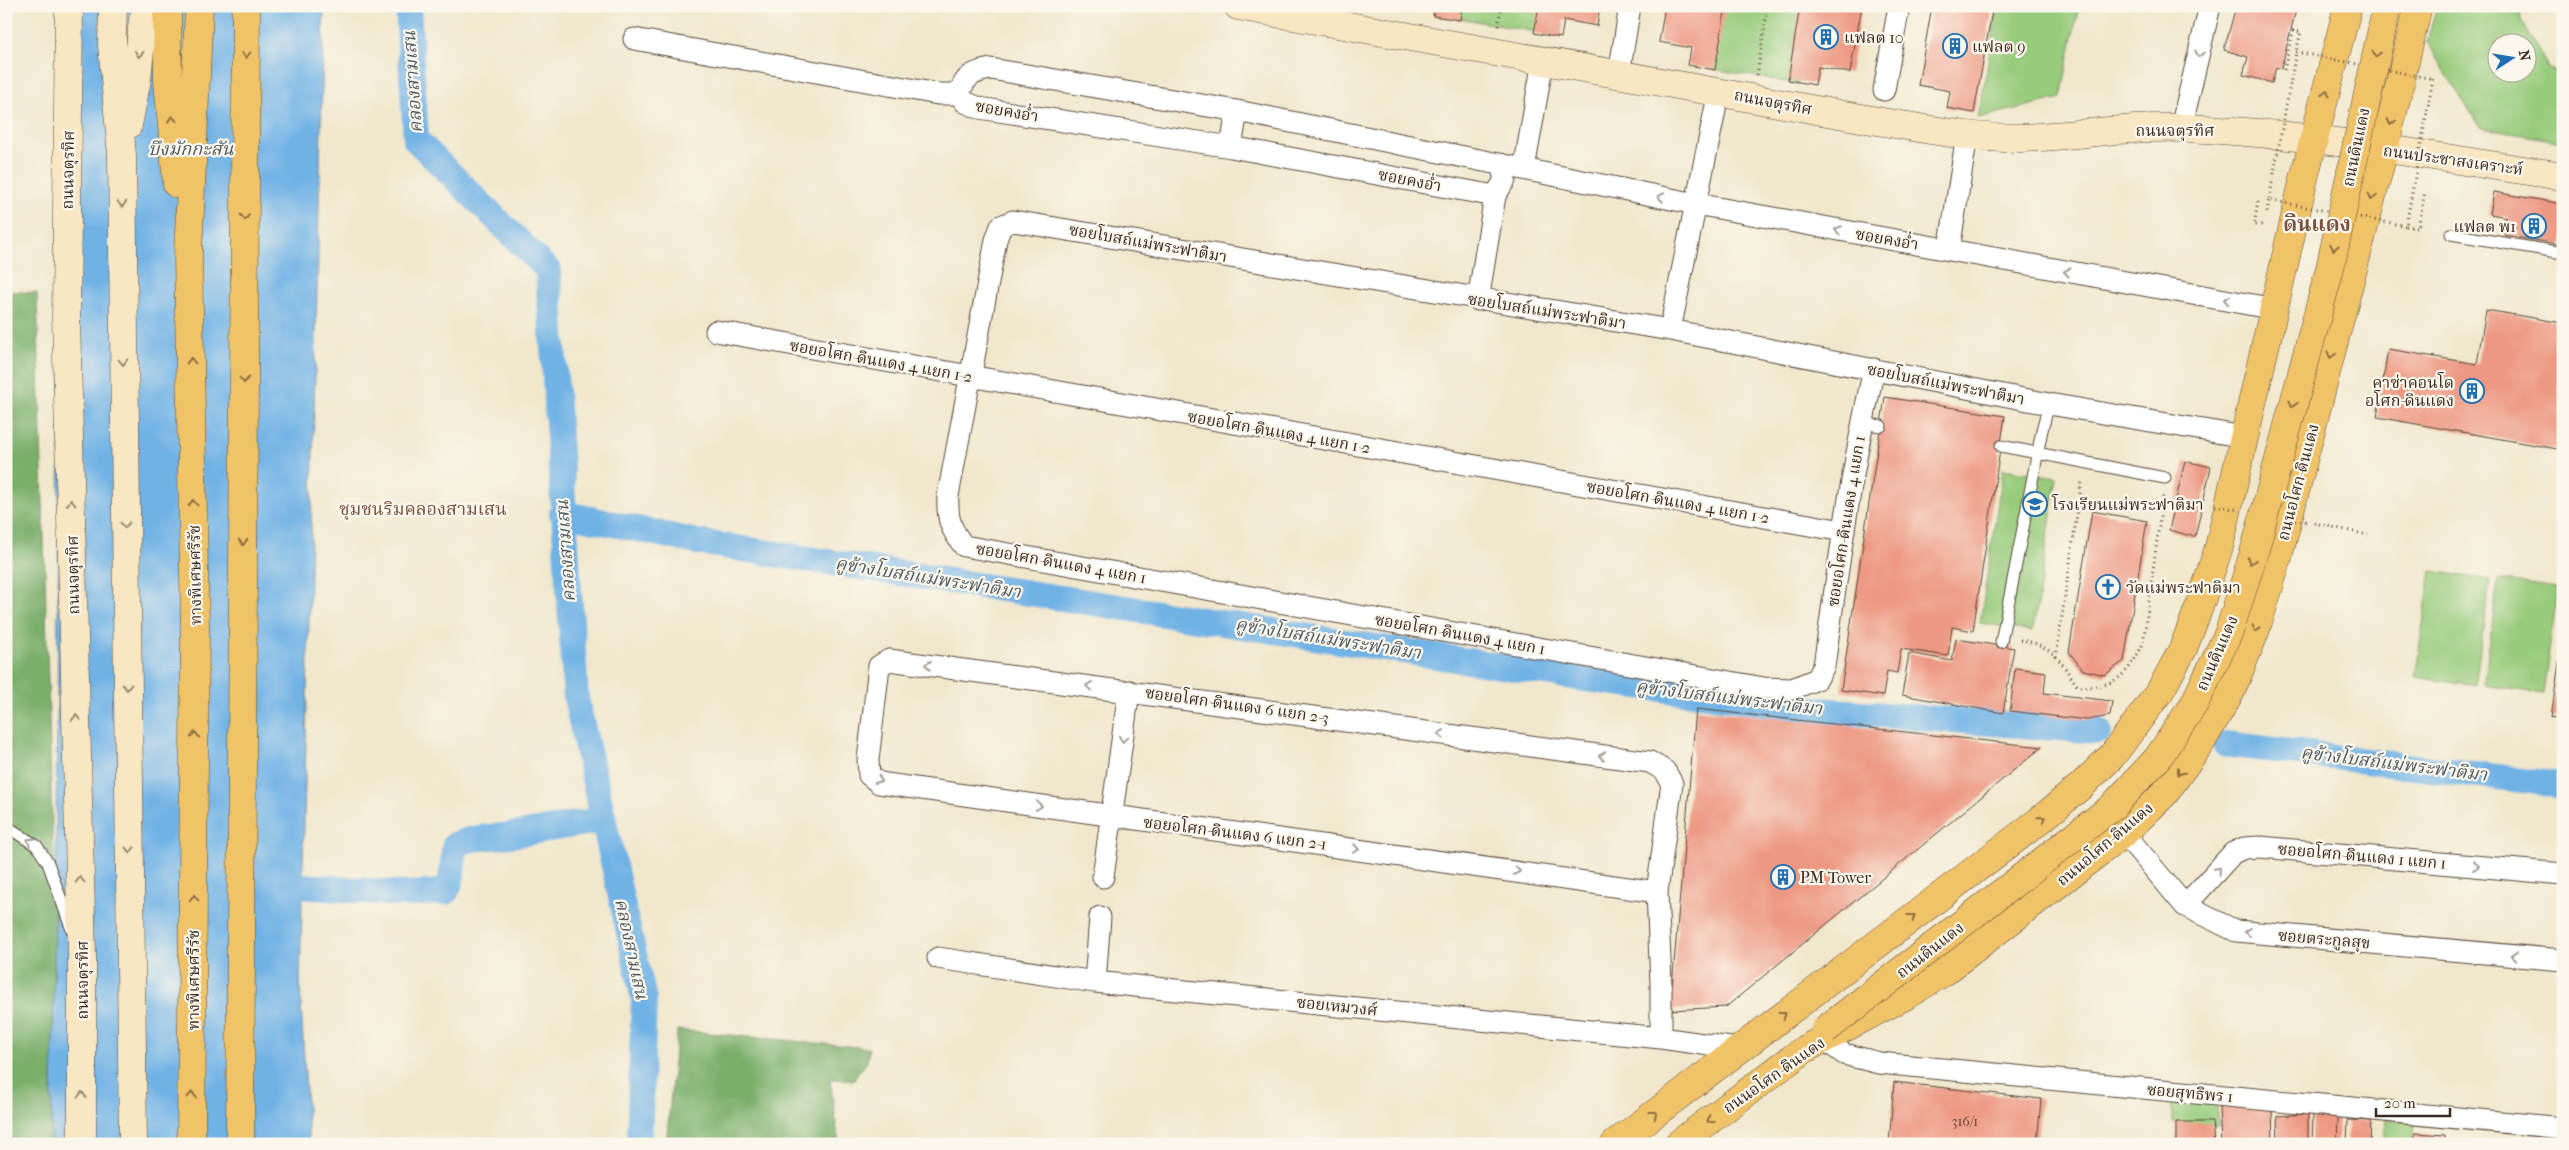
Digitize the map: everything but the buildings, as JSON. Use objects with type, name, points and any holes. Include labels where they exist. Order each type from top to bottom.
[{"type":"main road","name":"ถนนจตุรทิศ","points":[[69,6],[66,317],[82,956],[82,1144]]},
{"type":"main road","points":[[112,6],[112,45],[122,155],[133,1144]]},
{"type":"main road","points":[[122,155],[137,79],[143,19],[148,6]]},
{"type":"main road","points":[[166,6],[168,80],[176,180],[188,254]]},
{"type":"main road","name":"ทางพิเศษศรีรัช","points":[[191,1144],[195,627],[188,254],[199,6]]},
{"type":"main road","points":[[240,1144],[246,6]]},
{"type":"main road","name":"ถนนจตุรทิศ","points":[[1238,6],[1720,91],[1883,122],[1968,135],[2020,138],[2181,128],[2314,140]]},
{"type":"main road","points":[[1615,1144],[2039,821],[2081,786],[2112,756],[2160,691],[2183,649],[2219,547],[2314,140],[2348,6]]},
{"type":"main road","name":"ถนนดินแดง","points":[[1818,1040],[2111,808],[2157,759],[2194,704],[2229,632],[2255,549],[2330,268],[2387,6]]},
{"type":"main road","name":"ถนนดินแดง","points":[[2384,150],[2418,6]]},
{"type":"main road","name":"ถนนประชาสงเคราะห์","points":[[2314,140],[2563,176]]},
{"type":"main road","name":"ถนนอโศก-ดินแดง","points":[[1678,1144],[1818,1040],[1905,996],[1944,972],[2124,833],[2165,793],[2202,741],[2232,691],[2255,632],[2277,560],[2384,150]]},
{"type":"street","points":[[1619,74],[1630,6]]},
{"type":"street","points":[[1884,90],[1899,6]]},
{"type":"street","points":[[2181,128],[2210,6]]},
{"type":"street","points":[[634,39],[938,94],[959,94]]},
{"type":"street","points":[[1524,169],[1543,61]]},
{"type":"street","name":"ซอยคงอ่ำ","points":[[1495,196],[1232,147],[979,108],[965,102],[959,94],[963,81],[974,72],[991,70],[1237,111],[1696,204],[2275,309]]},
{"type":"street","points":[[1670,330],[1720,91]]},
{"type":"street","points":[[1232,147],[1237,111]]},
{"type":"street","points":[[1949,250],[1968,135]]},
{"type":"street","points":[[1478,300],[1495,196],[1505,180],[1501,164]]},
{"type":"street","name":"ซอยโบสถ์แม่พระฟาติมา","points":[[972,377],[996,240],[1001,226],[1013,221],[1478,300],[1670,330],[2048,404],[2245,437]]},
{"type":"street","name":"ซอยอโศก-ดินแดง 4 แยก 1-2","points":[[716,331],[1843,531]]},
{"type":"street","name":"ซอยอโศก-ดินแดง 4 แยก 1","points":[[972,377],[948,496],[947,516],[952,532],[964,546],[1754,686],[1792,689],[1817,679],[1824,666],[1843,531],[1871,424],[1874,369]]},
{"type":"street","name":"ซอยอโศก-ดินแดง 6 แยก 2-3","points":[[872,721],[879,666],[889,660],[1650,762],[1665,771],[1672,783],[1657,892]]},
{"type":"street","points":[[1103,877],[1129,691]]},
{"type":"street","name":"ซอยอโศก-ดินแดง 6 แยก 2-1","points":[[872,721],[868,760],[869,775],[879,783],[1657,892]]},
{"type":"street","name":"ซอยตระกูลสุข","points":[[2124,833],[2185,906],[2236,931],[2563,960]]},
{"type":"street","name":"ซอยอโศก-ดินแดง 1 แยก 1","points":[[2185,906],[2233,853],[2252,848],[2563,874]]},
{"type":"street","points":[[1657,892],[1662,983],[1661,1038]]},
{"type":"street","points":[[1095,982],[1100,917]]},
{"type":"street","name":"ซอยเหมวงศ์","points":[[938,958],[1095,982],[1661,1038],[1738,1049]]},
{"type":"street","name":"ซอยสุทธิพร 1","points":[[1818,1040],[1844,1054],[1879,1063],[2563,1128]]},
{"type":"lane","points":[[2451,234],[2563,253]]},
{"type":"lane","points":[[2002,640],[2048,404]]},
{"type":"lane","points":[[2001,446],[2165,478]]},
{"type":"lane","points":[[6,826],[37,846],[48,863],[82,956]]},
{"type":"path","points":[[1497,29],[1501,6]]},
{"type":"path","points":[[1757,77],[1768,6]]},
{"type":"path","points":[[2284,70],[2293,31],[2301,32],[2296,52]]},
{"type":"path","points":[[2406,226],[2418,228],[2425,191]]},
{"type":"path","points":[[2258,202],[2254,225],[2265,227],[2269,200]]},
{"type":"path","points":[[2056,657],[2085,462]]},
{"type":"path","points":[[2002,640],[2033,642],[2051,649],[2078,687],[2100,688],[2117,679],[2133,663],[2143,644],[2165,478]]},
{"type":"path","points":[[2308,522],[2368,535]]},
{"type":"green space","points":[[1455,6],[1545,6],[1540,33],[1454,17]]},
{"type":"green space","points":[[1718,6],[1812,6],[1798,84],[1707,68]]},
{"type":"green space","points":[[1998,6],[2079,6],[2061,98],[1978,118]]},
{"type":"green space","points":[[2437,6],[2519,6],[2521,20],[2528,32],[2486,32],[2486,82],[2536,82],[2536,46],[2549,69],[2563,74],[2563,142],[2481,128],[2427,41]]},
{"type":"green space","points":[[6,291],[37,293],[55,925],[51,1144],[6,1144]]},
{"type":"green space","points":[[2003,469],[2057,477],[2033,631],[1980,623]]},
{"type":"green space","points":[[2431,571],[2490,580],[2475,686],[2415,677]]},
{"type":"green space","points":[[2498,580],[2558,588],[2543,694],[2484,685]]},
{"type":"green space","points":[[677,1030],[869,1048],[867,1062],[853,1080],[830,1079],[839,1144],[666,1144]]},
{"type":"green space","points":[[2172,1098],[2216,1102],[2218,1125],[2172,1122]]},
{"type":"green space","points":[[2386,1120],[2415,1122],[2413,1144],[2384,1144]]},
{"type":"water","name":"บึงมักกะสัน","points":[[64,6],[324,6],[300,986],[309,1144],[51,1144]]},
{"type":"waterway","name":"คลองสามเสน","points":[[408,6],[416,140],[548,270],[576,698],[644,999],[639,1144]]},
{"type":"waterway","name":"คูข้างโบสถ์แม่พระฟาติมา","points":[[562,513],[698,542],[1585,679],[1819,710],[2099,731]]},
{"type":"waterway","name":"คูข้างโบสถ์แม่พระฟาติมา","points":[[2225,744],[2563,785]]},
{"type":"waterway","points":[[290,885],[404,894],[446,892],[452,876],[455,845],[476,839],[603,820]]},
{"type":"place","name":"แฟลต 10","points":[[1826,37]]},
{"type":"place","name":"แฟลต 9","points":[[1955,46]]},
{"type":"place","name":"แฟลต พ1","points":[[2534,226]]},
{"type":"place","name":"คาซ่าคอนโด อโศก-ดินแดง","points":[[2472,391]]},
{"type":"place","name":"โรงเรียนแม่พระฟาติมา","points":[[2035,504]]},
{"type":"place","name":"วัดแม่พระฟาติมา","points":[[2108,587]]},
{"type":"place","name":"PM Tower","points":[[1783,877]]},
{"type":"district","name":"ดินแดง","points":[[2317,224]]},
{"type":"district","name":"ชุมชนริมคลองสามเสน","points":[[423,509]]}]
